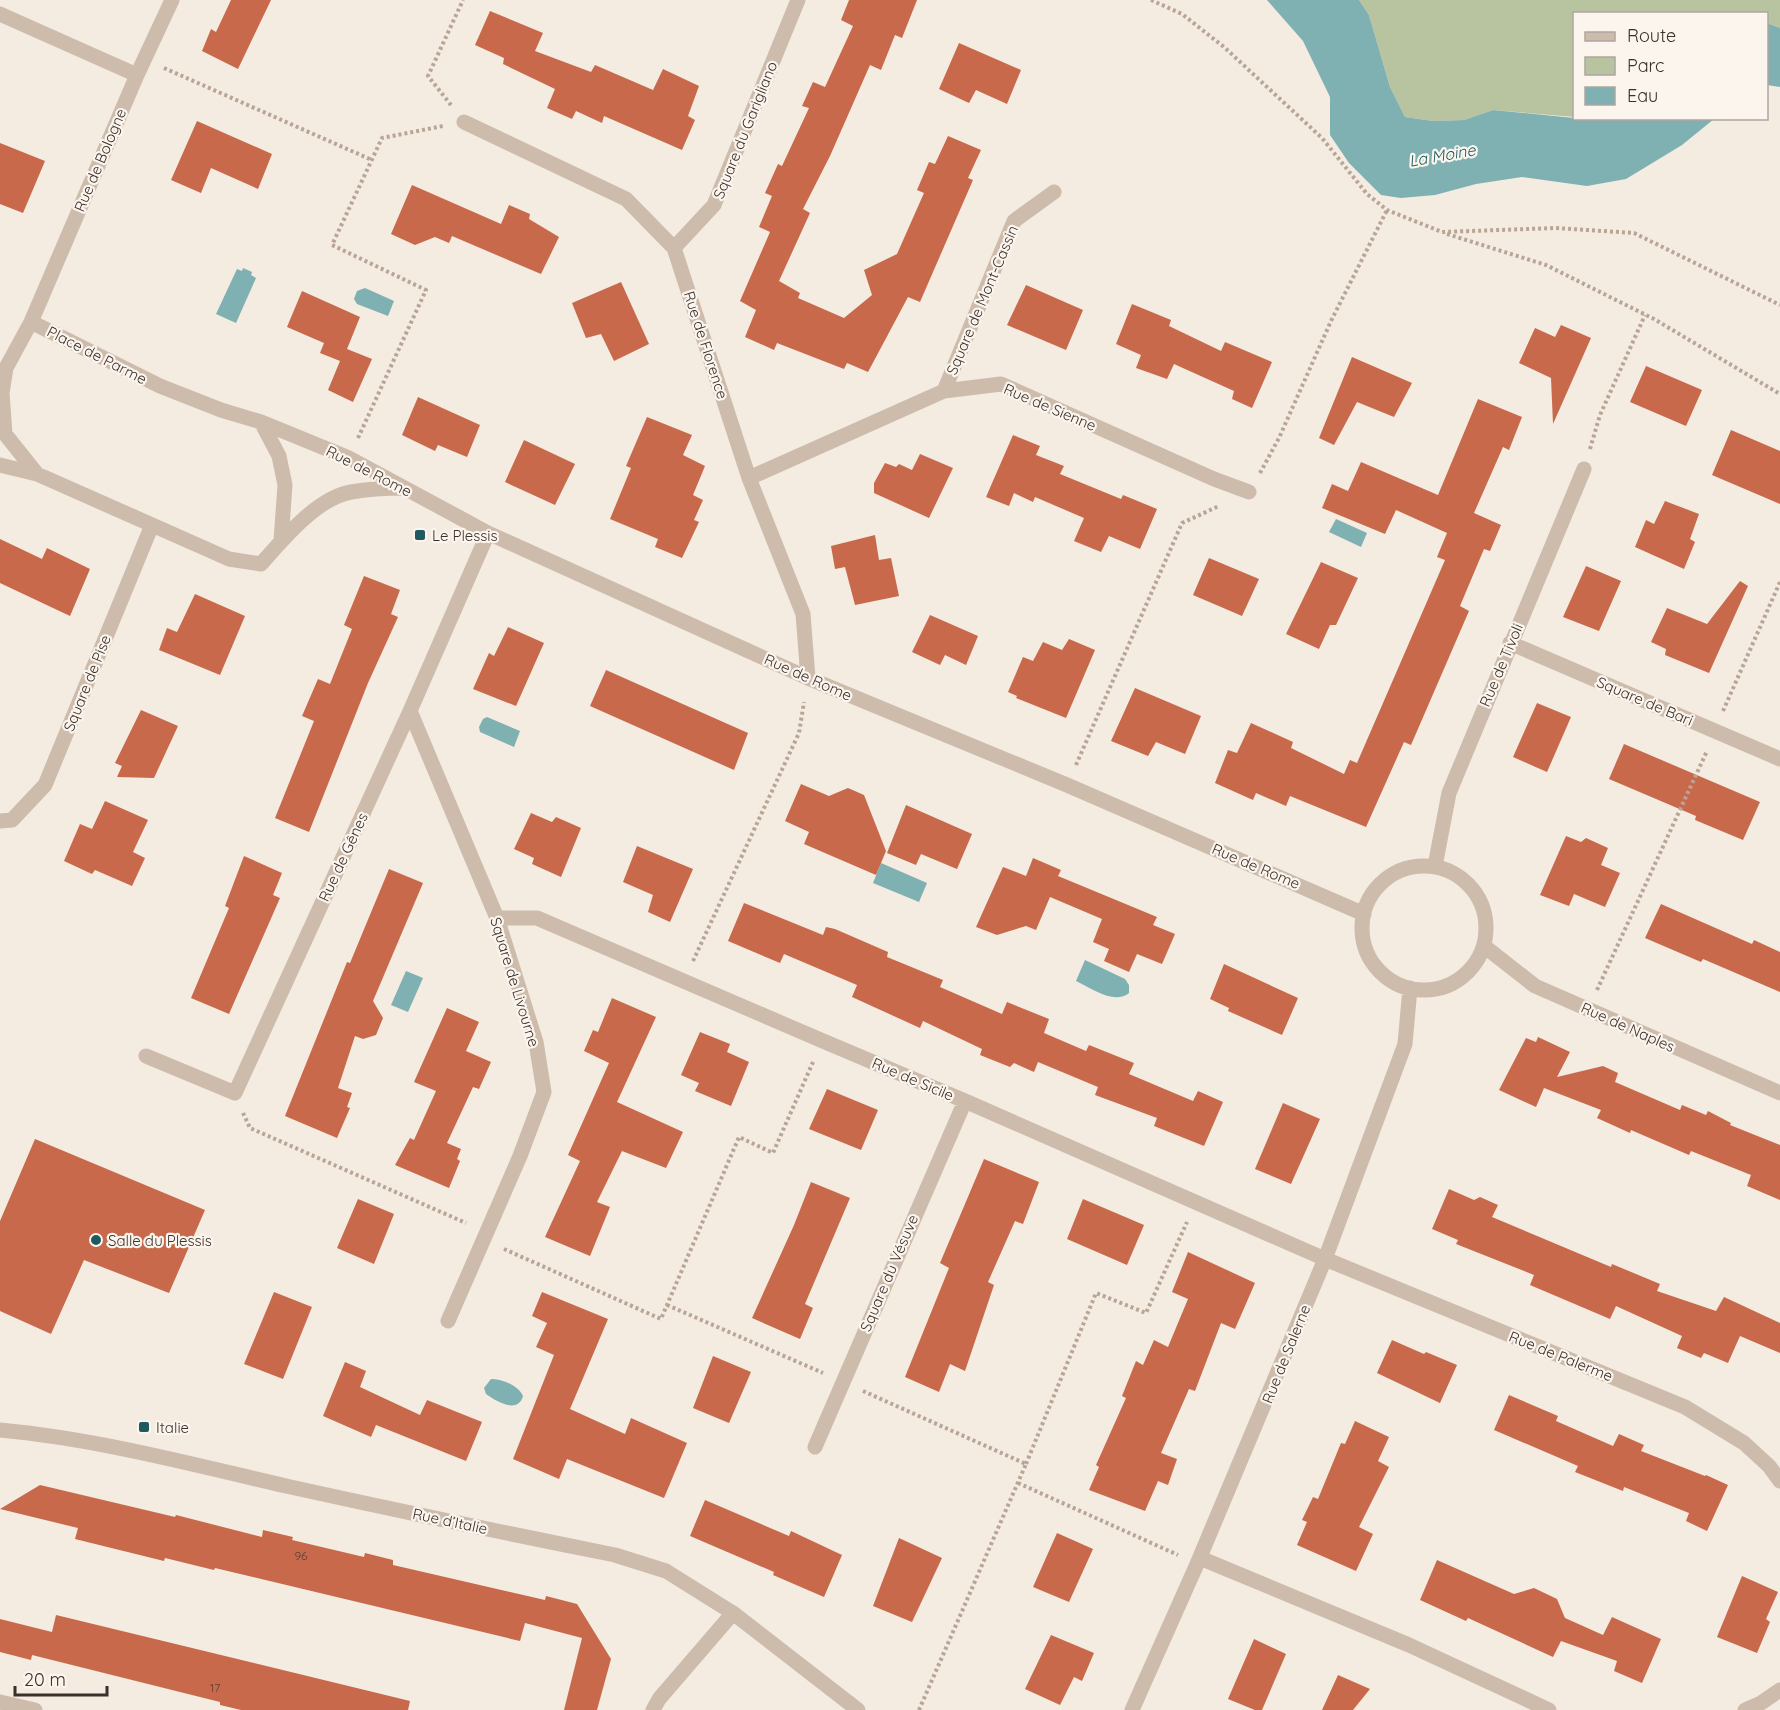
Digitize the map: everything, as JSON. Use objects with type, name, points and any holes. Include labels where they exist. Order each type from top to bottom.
[{"type":"street","name":"Rue de Bologne","points":[[31,322],[144,59],[172,0]]},
{"type":"street","name":"Square du Garigliano","points":[[674,248],[714,205],[798,0]]},
{"type":"street","points":[[0,14],[137,75]]},
{"type":"street","name":"Rue de Florence","points":[[464,122],[626,199],[674,248],[749,478],[803,614],[808,678]]},
{"type":"street","name":"Square de Mont-Cassin","points":[[944,391],[1014,221],[1054,192]]},
{"type":"street","name":"Place de Parme","points":[[261,422],[221,410],[160,386],[31,322],[3,370],[5,434],[38,474],[230,559],[261,564],[281,541],[323,503],[349,492],[404,488]]},
{"type":"street","name":"Rue de Sienne","points":[[749,478],[944,391],[1001,384],[1214,479],[1249,492]]},
{"type":"street","points":[[261,422],[279,456],[285,485],[281,541]]},
{"type":"street","name":"Rue de Rome","points":[[261,422],[349,458],[488,533],[808,678],[1067,785],[1364,914]]},
{"type":"street","points":[[0,465],[38,474]]},
{"type":"street","name":"Rue de Tivoli","points":[[1435,867],[1449,793],[1584,469]]},
{"type":"street","name":"Square de Pise","points":[[0,821],[12,820],[45,785],[152,525]]},
{"type":"street","name":"Rue de Gênes","points":[[235,1093],[410,711],[488,533]]},
{"type":"street","name":"Square de Bari","points":[[1510,643],[1780,759]]},
{"type":"street","name":"Square de Livourne","points":[[410,711],[496,918],[536,1042],[544,1092],[484,1240],[448,1321]]},
{"type":"street","points":[[1416,866],[1435,867],[1455,873],[1472,887],[1485,915],[1487,926],[1484,946],[1476,963],[1463,976],[1447,986],[1429,990],[1410,988],[1393,981],[1377,969],[1367,952],[1363,934],[1364,914],[1371,897],[1390,877],[1416,866]]},
{"type":"street","name":"Rue de Sicile","points":[[496,918],[537,918],[965,1101],[1325,1259]]},
{"type":"street","name":"Rue de Naples","points":[[1484,946],[1535,986],[1780,1093]]},
{"type":"street","name":"Rue de Salerne","points":[[1132,1710],[1198,1561],[1325,1259],[1406,1044],[1410,988]]},
{"type":"street","points":[[146,1056],[235,1093]]},
{"type":"street","name":"Square du Vésuve","points":[[815,1447],[965,1101]]},
{"type":"street","name":"Rue de Palerme","points":[[1325,1259],[1684,1407],[1744,1443],[1769,1466],[1780,1482]]},
{"type":"street","name":"Rue d’Italie","points":[[0,1430],[104,1444],[615,1556],[666,1570],[733,1613],[858,1710]]},
{"type":"street","points":[[1198,1561],[1409,1645],[1549,1710]]},
{"type":"street","points":[[653,1710],[659,1699],[733,1613]]},
{"type":"street","points":[[1745,1710],[1761,1703],[1780,1690]]},
{"type":"street","points":[[0,1702],[35,1710]]},
{"type":"path","points":[[349,458],[426,290],[332,245],[382,138],[464,122],[428,76],[463,0]]},
{"type":"path","points":[[1151,0],[1182,14],[1224,47],[1322,138],[1367,194],[1387,210],[1442,232],[1546,265],[1645,315],[1780,394]]},
{"type":"path","points":[[144,59],[372,160]]},
{"type":"path","points":[[1442,232],[1556,228],[1634,233],[1780,306]]},
{"type":"path","points":[[1584,469],[1600,416],[1645,315]]},
{"type":"path","points":[[1588,1009],[1715,731],[1780,582]]},
{"type":"path","points":[[684,981],[799,733],[808,678]]},
{"type":"path","points":[[235,1093],[250,1128],[465,1222],[484,1240],[661,1318],[739,1137],[773,1153],[823,1041]]},
{"type":"path","points":[[919,1710],[1018,1483],[1096,1293],[1146,1312],[1196,1202]]},
{"type":"path","points":[[667,1305],[1026,1464]]},
{"type":"path","points":[[1018,1483],[1198,1561]]},
{"type":"green space","points":[[1359,0],[1780,0],[1780,28],[1768,23],[1768,12],[1573,12],[1573,117],[1493,110],[1464,120],[1433,121],[1405,117],[1390,87],[1369,15]]},
{"type":"water","name":"La Moine","points":[[1267,0],[1359,0],[1369,15],[1390,87],[1405,117],[1433,121],[1464,120],[1493,110],[1573,118],[1573,120],[1713,120],[1682,145],[1626,179],[1587,186],[1522,177],[1476,184],[1435,195],[1401,198],[1381,195],[1349,163],[1330,135],[1330,97],[1303,41]]},
{"type":"water","points":[[1768,23],[1780,28],[1780,87],[1768,85]]},
{"type":"water","points":[[243,268],[252,272],[251,275],[256,278],[236,323],[216,314],[237,269],[242,271]]},
{"type":"water","points":[[365,288],[394,301],[388,316],[357,304],[354,299],[357,291]]},
{"type":"water","points":[[1336,519],[1367,533],[1361,547],[1329,532]]},
{"type":"water","points":[[487,717],[520,731],[514,747],[480,732],[479,727],[483,719]]},
{"type":"water","points":[[881,863],[927,883],[919,902],[873,883]]},
{"type":"water","points":[[1085,960],[1125,979],[1129,985],[1129,993],[1123,996],[1110,996],[1076,981]]},
{"type":"water","points":[[406,971],[423,978],[408,1012],[391,1005]]},
{"type":"water","points":[[491,1379],[505,1381],[514,1386],[523,1396],[520,1401],[517,1404],[507,1405],[486,1394],[484,1388]]},
{"type":"building","points":[[231,0],[271,0],[238,69],[202,51],[211,29],[216,32]]},
{"type":"building","points":[[849,0],[917,0],[902,38],[895,35],[881,70],[870,65],[830,156],[803,209],[810,213],[779,281],[800,293],[798,298],[844,318],[872,295],[864,270],[897,254],[924,193],[917,190],[929,162],[935,164],[948,136],[981,150],[968,178],[973,180],[920,302],[908,297],[868,372],[847,363],[844,369],[777,343],[774,350],[745,337],[756,310],[740,301],[770,232],[759,227],[772,196],[765,193],[778,164],[782,166],[809,108],[802,106],[813,82],[825,87],[853,26],[841,20]]},
{"type":"building","points":[[490,11],[543,33],[535,51],[591,72],[595,65],[653,90],[663,69],[699,86],[688,116],[695,120],[682,150],[604,116],[602,123],[576,111],[572,119],[547,108],[555,89],[503,64],[504,58],[475,45]]},
{"type":"building","points":[[959,43],[1021,70],[1007,104],[976,90],[969,103],[939,89]]},
{"type":"building","points":[[197,121],[272,154],[258,189],[211,168],[201,193],[171,180]]},
{"type":"building","points":[[0,143],[45,161],[23,213],[0,204]]},
{"type":"building","points":[[412,185],[501,224],[509,205],[530,214],[529,219],[559,237],[541,274],[452,236],[449,243],[435,237],[415,245],[391,234]]},
{"type":"building","points":[[621,282],[649,344],[614,361],[601,334],[586,338],[572,303]]},
{"type":"building","points":[[1026,285],[1083,310],[1066,350],[1007,325]]},
{"type":"building","points":[[302,291],[360,317],[347,349],[372,359],[353,402],[328,390],[340,361],[320,353],[324,343],[287,327]]},
{"type":"building","points":[[1132,304],[1171,320],[1169,326],[1221,351],[1225,342],[1272,362],[1252,408],[1232,399],[1234,391],[1174,364],[1167,379],[1136,368],[1141,355],[1116,344]]},
{"type":"building","points":[[1561,325],[1591,338],[1553,424],[1551,378],[1519,363],[1535,328],[1555,337]]},
{"type":"building","points":[[1352,357],[1412,383],[1394,417],[1357,402],[1334,445],[1319,438]]},
{"type":"building","points":[[1646,366],[1702,390],[1686,426],[1630,402]]},
{"type":"building","points":[[418,397],[480,425],[467,457],[438,445],[435,451],[402,435]]},
{"type":"building","points":[[1478,399],[1522,417],[1509,450],[1503,447],[1474,513],[1501,525],[1490,551],[1484,549],[1460,606],[1469,611],[1411,745],[1404,742],[1366,827],[1290,796],[1286,806],[1256,793],[1253,800],[1215,783],[1228,750],[1237,753],[1251,723],[1293,742],[1291,748],[1344,774],[1350,760],[1357,763],[1445,560],[1437,557],[1447,533],[1396,510],[1385,534],[1322,508],[1332,484],[1348,491],[1361,462],[1438,495]]},
{"type":"building","points":[[647,417],[692,435],[683,455],[705,466],[693,495],[703,500],[694,520],[699,522],[682,558],[655,547],[658,539],[610,519],[631,468],[626,466]]},
{"type":"building","points":[[1731,430],[1780,451],[1780,504],[1712,475]]},
{"type":"building","points":[[1013,435],[1040,446],[1036,455],[1064,466],[1060,474],[1121,499],[1123,495],[1157,509],[1140,549],[1109,536],[1101,552],[1074,541],[1084,518],[1035,497],[1033,502],[1014,493],[1009,506],[986,497]]},
{"type":"building","points":[[524,440],[575,464],[555,505],[505,482]]},
{"type":"building","points":[[920,454],[953,468],[929,518],[874,493],[874,483],[885,463],[896,467],[899,464],[912,470]]},
{"type":"building","points":[[1665,501],[1699,514],[1690,539],[1695,542],[1684,569],[1635,547],[1646,520],[1654,524]]},
{"type":"building","points":[[875,535],[879,560],[891,558],[899,596],[855,605],[845,567],[835,569],[831,546]]},
{"type":"building","points":[[0,539],[42,559],[47,548],[90,569],[70,616],[0,583]]},
{"type":"building","points":[[1209,558],[1259,579],[1242,616],[1193,595]]},
{"type":"building","points":[[1321,562],[1358,578],[1336,625],[1330,625],[1319,649],[1286,634]]},
{"type":"building","points":[[1586,566],[1621,581],[1599,631],[1563,617]]},
{"type":"building","points":[[364,576],[400,590],[391,614],[398,617],[368,683],[309,832],[275,818],[314,721],[302,716],[318,679],[330,684],[352,629],[344,625]]},
{"type":"building","points":[[1740,581],[1748,586],[1709,673],[1665,655],[1666,649],[1651,642],[1667,608],[1707,624]]},
{"type":"building","points":[[195,594],[245,616],[220,675],[159,650],[167,628],[177,632]]},
{"type":"building","points":[[930,615],[978,636],[966,665],[945,655],[940,665],[912,652]]},
{"type":"building","points":[[508,627],[544,643],[516,706],[473,689],[489,653],[494,656]]},
{"type":"building","points":[[1069,639],[1095,650],[1066,718],[1016,698],[1017,696],[1008,692],[1023,657],[1033,661],[1043,642],[1062,650]]},
{"type":"building","points":[[606,670],[748,733],[734,770],[590,706]]},
{"type":"building","points":[[1135,688],[1201,716],[1185,754],[1156,742],[1148,756],[1111,741]]},
{"type":"building","points":[[1537,703],[1571,717],[1547,772],[1513,757]]},
{"type":"building","points":[[141,710],[178,726],[154,778],[117,777],[122,766],[115,763]]},
{"type":"building","points":[[1624,744],[1760,802],[1743,840],[1695,820],[1696,816],[1609,779]]},
{"type":"building","points":[[801,784],[829,796],[848,788],[864,795],[886,851],[876,875],[804,844],[809,832],[785,821]]},
{"type":"building","points":[[105,801],[148,820],[133,852],[145,858],[132,886],[95,870],[92,874],[64,861],[80,824],[92,829]]},
{"type":"building","points":[[906,805],[972,834],[957,869],[921,854],[916,865],[887,853]]},
{"type":"building","points":[[531,813],[552,822],[556,817],[581,828],[561,877],[532,864],[534,858],[514,849]]},
{"type":"building","points":[[1566,836],[1581,842],[1586,838],[1608,848],[1601,865],[1620,873],[1605,907],[1574,894],[1569,906],[1540,895]]},
{"type":"building","points":[[637,846],[693,869],[670,922],[648,912],[653,895],[623,882]]},
{"type":"building","points":[[244,856],[282,873],[273,895],[280,898],[229,1014],[191,998],[229,908],[225,906]]},
{"type":"building","points":[[1033,858],[1061,870],[1058,876],[1157,917],[1153,925],[1175,934],[1162,964],[1137,954],[1129,972],[1104,961],[1109,949],[1093,942],[1102,919],[1050,897],[1036,930],[1026,926],[997,935],[976,927],[1003,867],[1026,876]]},
{"type":"building","points":[[389,869],[423,883],[373,1001],[383,1018],[376,1035],[363,1039],[355,1036],[338,1088],[352,1093],[347,1107],[350,1108],[337,1138],[285,1116],[347,962],[350,963]]},
{"type":"building","points":[[744,903],[823,935],[826,927],[835,929],[888,952],[887,957],[943,980],[940,987],[1002,1014],[1007,1002],[1049,1019],[1044,1033],[1086,1051],[1089,1045],[1134,1063],[1129,1074],[1193,1101],[1198,1091],[1223,1102],[1204,1146],[1154,1126],[1157,1118],[1095,1095],[1098,1087],[1038,1062],[1034,1072],[1014,1063],[1010,1067],[980,1055],[982,1049],[923,1021],[920,1028],[852,997],[857,985],[784,954],[780,963],[728,941]]},
{"type":"building","points":[[1661,904],[1752,944],[1754,940],[1780,952],[1780,992],[1703,959],[1701,962],[1645,938]]},
{"type":"building","points":[[1224,964],[1298,998],[1282,1035],[1228,1011],[1229,1008],[1210,999]]},
{"type":"building","points":[[612,998],[656,1017],[617,1102],[683,1132],[666,1168],[622,1151],[597,1202],[610,1207],[590,1256],[545,1237],[580,1161],[568,1155],[609,1063],[584,1051],[593,1030],[598,1032]]},
{"type":"building","points":[[447,1008],[479,1022],[466,1051],[491,1062],[479,1089],[473,1087],[447,1143],[461,1149],[457,1159],[460,1161],[449,1188],[395,1165],[410,1138],[414,1140],[436,1091],[414,1082]]},
{"type":"building","points":[[700,1032],[730,1044],[727,1052],[749,1062],[731,1106],[695,1091],[699,1083],[681,1075]]},
{"type":"building","points":[[1538,1037],[1570,1052],[1557,1077],[1603,1066],[1618,1073],[1615,1082],[1680,1110],[1682,1105],[1706,1115],[1708,1111],[1731,1123],[1730,1125],[1780,1145],[1780,1200],[1747,1186],[1751,1175],[1691,1151],[1689,1155],[1631,1130],[1630,1133],[1597,1118],[1601,1110],[1544,1088],[1536,1107],[1499,1090],[1526,1038],[1536,1042]]},
{"type":"building","points":[[827,1089],[878,1110],[861,1150],[809,1129]]},
{"type":"building","points":[[1283,1103],[1320,1119],[1291,1184],[1255,1169]]},
{"type":"building","name":"Salle du Plessis","points":[[35,1139],[205,1210],[169,1293],[84,1260],[51,1334],[0,1311],[0,1221]]},
{"type":"building","points":[[984,1159],[1039,1182],[1023,1224],[1015,1221],[988,1282],[994,1285],[965,1371],[950,1364],[939,1392],[905,1377],[949,1268],[940,1263]]},
{"type":"building","points":[[811,1182],[850,1198],[805,1304],[813,1308],[800,1339],[752,1318]]},
{"type":"building","points":[[1449,1189],[1474,1200],[1480,1197],[1498,1205],[1492,1217],[1611,1267],[1612,1264],[1660,1284],[1657,1291],[1716,1311],[1724,1297],[1780,1323],[1780,1353],[1740,1336],[1728,1363],[1704,1353],[1701,1358],[1677,1348],[1682,1336],[1616,1306],[1610,1319],[1530,1285],[1534,1275],[1456,1244],[1458,1240],[1432,1229]]},
{"type":"building","points":[[358,1199],[394,1214],[374,1264],[337,1248]]},
{"type":"building","points":[[1083,1199],[1144,1225],[1127,1265],[1067,1239]]},
{"type":"building","points":[[1188,1252],[1255,1283],[1235,1329],[1221,1323],[1195,1391],[1189,1389],[1161,1453],[1177,1459],[1168,1485],[1158,1481],[1145,1511],[1089,1490],[1099,1467],[1096,1465],[1126,1398],[1122,1396],[1136,1361],[1143,1365],[1154,1340],[1168,1347],[1188,1299],[1172,1292]]},
{"type":"building","points":[[274,1292],[312,1307],[283,1379],[244,1364]]},
{"type":"building","points":[[542,1292],[608,1319],[570,1409],[625,1434],[631,1418],[687,1443],[664,1498],[567,1459],[559,1479],[513,1459],[554,1355],[536,1347],[547,1323],[532,1316]]},
{"type":"building","points":[[1392,1340],[1457,1365],[1440,1403],[1377,1373]]},
{"type":"building","points":[[713,1356],[751,1372],[729,1423],[693,1408]]},
{"type":"building","points":[[345,1362],[366,1371],[360,1387],[420,1415],[427,1400],[482,1422],[466,1461],[376,1425],[371,1437],[323,1416]]},
{"type":"building","points":[[1509,1395],[1558,1416],[1556,1421],[1613,1446],[1619,1434],[1644,1445],[1641,1451],[1728,1485],[1707,1531],[1686,1521],[1689,1513],[1624,1487],[1623,1491],[1575,1472],[1578,1466],[1494,1430]]},
{"type":"building","points":[[1355,1421],[1389,1437],[1378,1461],[1389,1467],[1359,1527],[1373,1534],[1356,1571],[1297,1545],[1307,1522],[1302,1520],[1313,1497],[1318,1499],[1341,1443],[1345,1444]]},
{"type":"building","points":[[40,1485],[175,1517],[176,1515],[262,1537],[263,1530],[293,1537],[292,1540],[364,1557],[365,1553],[393,1560],[393,1565],[545,1600],[546,1596],[577,1604],[611,1659],[597,1710],[564,1710],[582,1638],[525,1623],[520,1641],[215,1568],[214,1570],[165,1558],[164,1561],[75,1539],[78,1528],[0,1509]]},
{"type":"building","points":[[705,1500],[789,1536],[791,1531],[842,1555],[824,1597],[773,1575],[774,1572],[690,1536]]},
{"type":"building","points":[[1057,1533],[1093,1549],[1069,1602],[1033,1587]]},
{"type":"building","points":[[899,1538],[942,1558],[912,1622],[873,1606]]},
{"type":"building","points":[[1437,1560],[1514,1594],[1534,1588],[1557,1599],[1565,1618],[1603,1635],[1612,1617],[1661,1639],[1642,1683],[1614,1671],[1617,1661],[1561,1641],[1553,1657],[1468,1618],[1466,1621],[1420,1600]]},
{"type":"building","points":[[1742,1576],[1778,1592],[1766,1619],[1770,1622],[1757,1653],[1717,1637]]},
{"type":"building","points":[[56,1615],[410,1701],[408,1710],[241,1710],[220,1705],[220,1702],[32,1655],[31,1660],[0,1652],[0,1619],[52,1632]]},
{"type":"building","points":[[1051,1635],[1094,1653],[1082,1681],[1074,1677],[1060,1705],[1025,1689]]},
{"type":"building","points":[[1254,1639],[1286,1654],[1262,1710],[1255,1710],[1228,1699]]},
{"type":"building","points":[[1338,1675],[1370,1689],[1353,1710],[1322,1710]]},
{"type":"place","name":"Le Plessis","points":[[420,535]]},
{"type":"place","name":"Salle du Plessis","points":[[96,1240]]},
{"type":"place","name":"Italie","points":[[144,1427]]}]
